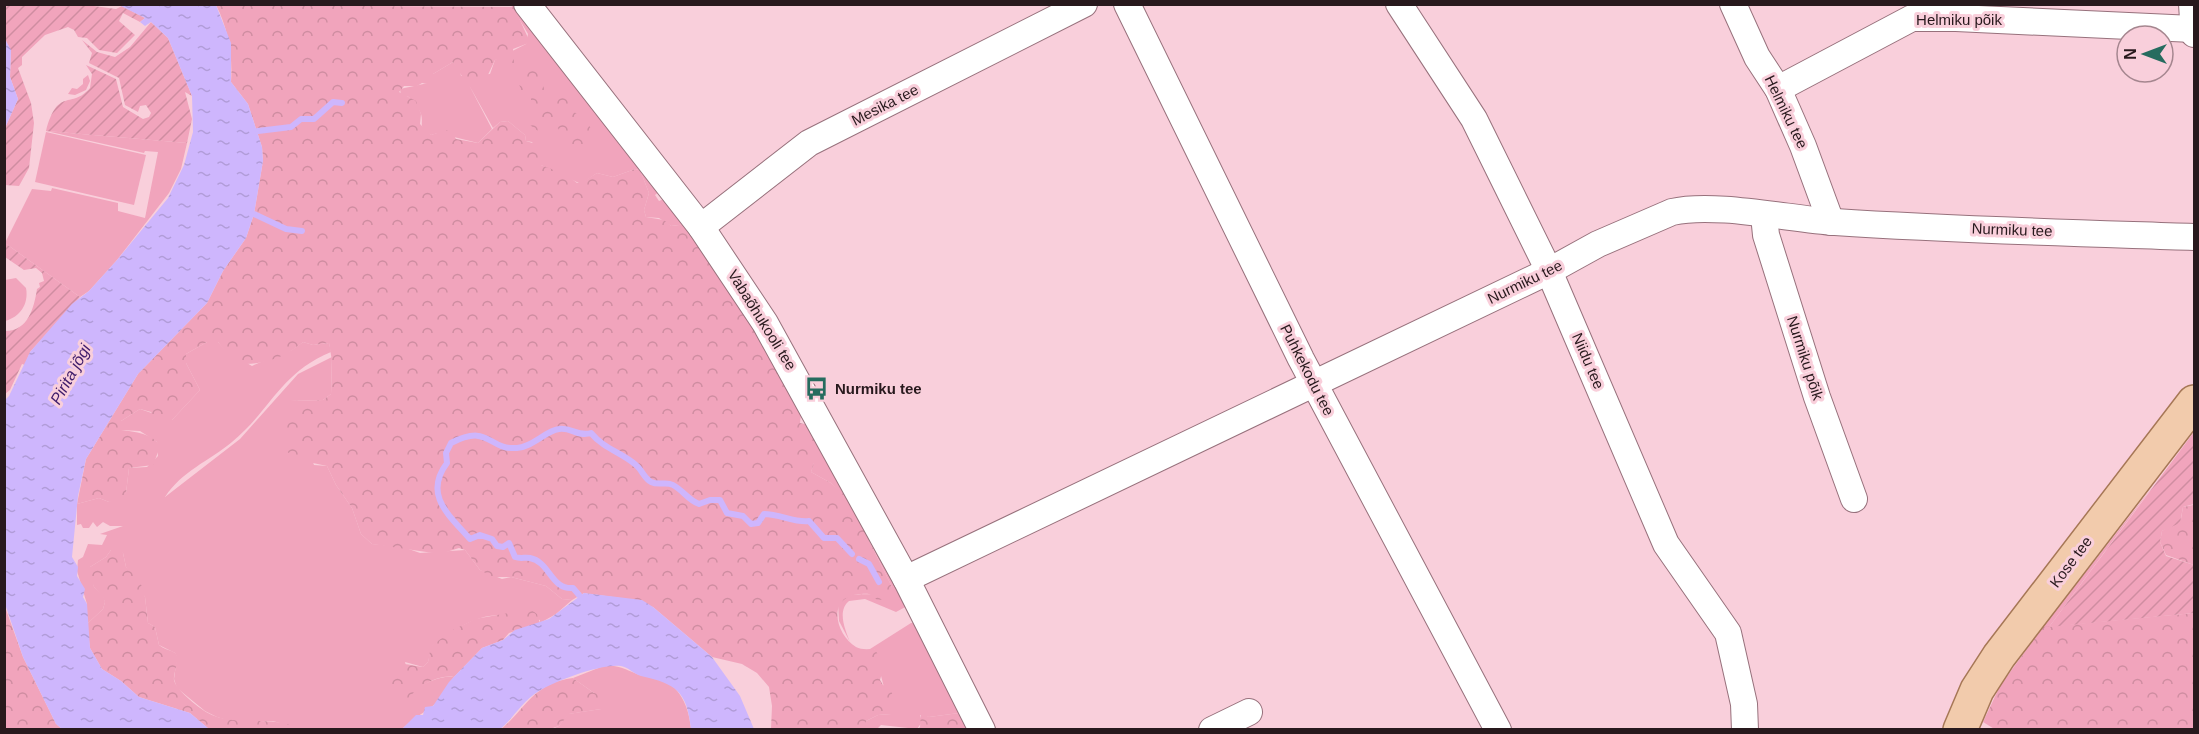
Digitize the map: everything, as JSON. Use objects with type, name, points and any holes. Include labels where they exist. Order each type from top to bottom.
[{"type":"main road","name":"Kose tee","points":[[1960,729],[1970,704],[1999,656],[2194,402]]},
{"type":"street","name":"Vabaõhukooli tee","points":[[527,4],[701,227],[746,291],[787,359],[906,579],[982,729]]},
{"type":"street","name":"Mesika tee","points":[[701,227],[809,143],[1084,4]]},
{"type":"street","name":"Puhkekodu tee","points":[[1127,4],[1314,384],[1498,729]]},
{"type":"street","name":"Niidu tee","points":[[1399,4],[1473,119],[1549,271],[1666,544],[1728,633],[1744,704],[1745,729]]},
{"type":"street","name":"Helmiku tee","points":[[1734,4],[1757,57],[1778,89],[1803,146],[1831,222]]},
{"type":"street","name":"Helmiku põik","points":[[1778,89],[1912,11],[1956,18],[2193,22]]},
{"type":"street","name":"Nurmiku tee","points":[[906,579],[1549,271],[1598,244],[1672,212],[1725,211],[1831,222],[2194,237]]},
{"type":"street","name":"Nurmiku põik","points":[[1764,215],[1766,236],[1813,386],[1854,499]]},
{"type":"street","points":[[1212,729],[1249,712]]},
{"type":"green space","points":[[5,4],[79,4],[116,9],[122,6],[145,18],[140,22],[123,13],[119,21],[135,35],[117,53],[99,50],[87,38],[78,37],[74,30],[68,27],[45,35],[22,57],[22,65],[18,68],[31,103],[34,123],[29,168],[19,186],[5,185],[5,128],[18,99],[10,77],[11,51],[5,39]]},
{"type":"green space","points":[[216,5],[514,7],[529,40],[526,44],[513,49],[514,63],[507,68],[500,59],[495,60],[486,79],[465,81],[453,62],[433,74],[433,85],[422,83],[417,86],[404,86],[399,92],[416,101],[421,114],[420,124],[431,135],[446,130],[452,132],[456,139],[478,143],[500,122],[508,121],[525,135],[526,141],[539,145],[542,151],[541,165],[567,175],[577,183],[597,173],[613,177],[635,169],[640,170],[649,193],[644,210],[646,217],[664,220],[671,226],[687,224],[705,249],[802,407],[800,423],[808,425],[820,443],[819,460],[814,463],[811,472],[831,483],[848,498],[892,587],[888,599],[877,600],[872,595],[861,594],[850,596],[842,601],[838,608],[839,625],[843,634],[858,648],[874,649],[879,656],[882,668],[880,680],[883,685],[890,688],[893,698],[894,708],[891,714],[878,715],[866,721],[866,729],[771,729],[772,706],[769,687],[757,673],[742,664],[712,657],[653,607],[620,598],[584,593],[572,600],[562,599],[546,586],[511,577],[493,577],[480,570],[465,550],[459,548],[440,554],[372,544],[361,534],[352,508],[336,485],[327,466],[299,460],[283,449],[283,411],[291,401],[323,400],[331,394],[332,361],[329,343],[313,345],[303,342],[280,357],[252,364],[234,363],[218,342],[207,342],[186,354],[186,363],[200,390],[172,420],[156,420],[151,412],[140,409],[121,421],[121,430],[143,434],[157,442],[160,447],[153,465],[129,468],[126,493],[121,501],[109,502],[99,498],[77,504],[86,459],[138,374],[207,303],[223,271],[246,238],[254,214],[263,161],[262,147],[248,104],[231,82],[229,42]]},
{"type":"green space","points":[[511,5],[517,5],[661,190],[655,195],[659,201],[666,198],[687,224],[671,226],[659,218],[646,217],[644,210],[649,193],[640,170],[635,169],[613,177],[597,173],[581,184],[541,165],[541,158],[532,142],[526,141],[525,135],[508,121],[500,122],[493,128],[469,85],[492,129],[478,143],[438,133],[431,135],[424,129],[420,112],[409,97],[401,95],[400,89],[428,83],[433,74],[453,62],[460,70],[461,76],[490,74],[495,60],[526,44],[528,34]]},
{"type":"green space","points":[[151,22],[168,38],[192,96],[185,92],[192,119],[187,143],[46,131],[55,108],[60,103],[77,98],[90,88],[92,74],[86,65],[116,79],[123,107],[143,119],[149,117],[151,113],[146,105],[140,106],[138,112],[125,105],[119,78],[89,63],[92,53],[82,40],[97,52],[115,57],[130,47]]},
{"type":"green space","points":[[534,64],[542,79],[544,89],[550,94],[541,97],[538,106],[542,109],[553,108],[556,92],[572,102],[573,111],[592,130],[596,139],[594,143],[571,148],[558,128],[543,135],[526,122],[531,109],[531,94],[522,93],[519,84],[513,81],[510,75],[523,65]]},
{"type":"green space","points":[[88,75],[90,81],[86,90],[75,95],[68,94],[72,88],[77,89],[83,84],[83,79]]},
{"type":"green space","points":[[46,131],[187,143],[181,169],[169,193],[117,260],[89,291],[80,297],[5,243],[32,189],[51,191],[52,188],[118,203],[118,211],[145,218],[158,152],[145,151],[144,153]]},
{"type":"green space","points":[[46,132],[146,155],[134,205],[35,182]]},
{"type":"green space","points":[[5,243],[80,297],[30,352],[25,365],[22,364],[10,390],[5,394],[4,331],[19,328],[28,318],[37,289],[40,287],[39,283],[44,281],[42,273],[36,268],[24,270],[5,257]]},
{"type":"green space","points":[[16,278],[26,288],[25,304],[19,313],[5,321],[5,280]]},
{"type":"green space","points":[[207,342],[218,342],[226,351],[252,366],[285,353],[303,342],[313,345],[329,343],[331,352],[313,361],[287,381],[246,430],[179,480],[165,497],[240,439],[298,374],[332,357],[331,394],[323,400],[291,401],[314,465],[327,466],[336,485],[352,508],[361,534],[372,544],[403,547],[420,553],[465,550],[480,570],[502,579],[511,577],[546,586],[562,599],[572,600],[556,614],[540,623],[540,620],[507,615],[494,615],[471,622],[432,646],[428,662],[423,667],[405,662],[413,692],[432,680],[454,677],[435,704],[402,729],[300,729],[273,721],[230,721],[205,711],[177,688],[174,679],[177,657],[175,653],[159,645],[155,627],[148,623],[145,597],[126,567],[123,553],[111,550],[106,557],[90,567],[94,587],[103,595],[105,602],[103,609],[87,624],[87,604],[77,571],[78,560],[83,557],[88,544],[102,545],[107,535],[100,534],[123,526],[110,526],[103,522],[97,527],[93,522],[89,528],[83,528],[81,524],[77,525],[77,504],[99,498],[109,502],[126,493],[129,468],[147,467],[158,456],[157,442],[140,431],[121,430],[121,421],[140,409],[172,420],[200,390],[186,363],[186,354]]},
{"type":"green space","points":[[2194,432],[2194,504],[2183,507],[2180,523],[2162,531],[2160,542],[2166,556],[2194,565],[2194,613],[2049,627]]},
{"type":"green space","points":[[820,443],[909,605],[896,612],[865,599],[849,601],[845,605],[843,615],[850,642],[839,621],[838,603],[850,596],[874,594],[892,587],[851,503],[831,483],[811,472]]},
{"type":"green space","points":[[2154,485],[2049,627],[2043,627]]},
{"type":"green space","points":[[2194,500],[2194,565],[2166,555],[2160,542],[2162,531],[2181,519],[2183,507],[2193,505]]},
{"type":"green space","points":[[119,549],[123,553],[126,567],[139,578],[145,597],[148,623],[155,627],[159,645],[177,655],[174,680],[192,702],[206,712],[229,720],[277,722],[300,729],[209,729],[190,713],[139,697],[121,681],[102,669],[90,648],[87,624],[103,609],[105,602],[94,587],[89,573],[90,567],[106,557],[111,550]]},
{"type":"green space","points":[[4,604],[23,657],[56,724],[62,729],[5,729]]},
{"type":"green space","points":[[530,609],[537,614],[540,623],[509,633],[503,640],[482,648],[454,677],[428,682],[407,700],[395,698],[384,687],[384,677],[394,667],[406,664],[423,667],[428,662],[431,646],[453,630],[475,619]]},
{"type":"green space","points":[[2194,613],[2194,729],[1996,730],[1983,722],[2000,686],[2043,627]]},
{"type":"green space","points":[[911,623],[916,623],[959,713],[929,717],[920,715],[922,722],[917,729],[881,725],[877,729],[866,730],[866,721],[878,715],[891,714],[874,649],[870,649]]},
{"type":"green space","points":[[606,665],[619,667],[642,676],[656,677],[671,685],[682,697],[691,729],[550,730],[559,726],[568,714],[601,709],[594,693],[573,678]]},
{"type":"green space","points":[[573,678],[594,693],[605,695],[606,701],[601,709],[569,714],[559,726],[550,729],[500,730],[539,691],[559,681]]},
{"type":"green space","points":[[921,713],[929,717],[959,713],[972,730],[917,730],[920,727]]},
{"type":"water","name":"Pirita jõgi","points":[[119,5],[216,5],[231,43],[231,82],[248,104],[262,147],[263,161],[254,214],[246,238],[223,271],[207,303],[138,374],[86,459],[78,496],[72,557],[78,567],[77,576],[85,589],[83,597],[87,604],[90,648],[102,669],[121,681],[139,697],[190,713],[209,729],[62,729],[56,724],[23,657],[5,604],[5,400],[30,352],[72,304],[89,291],[117,260],[168,198],[184,165],[193,132],[192,96],[168,38],[151,22],[145,26],[140,22],[145,18]]},
{"type":"water","points":[[5,39],[11,50],[10,77],[18,99],[5,128]]},
{"type":"water","points":[[584,593],[642,600],[653,607],[712,657],[740,696],[754,729],[691,729],[686,706],[678,691],[663,682],[638,675],[624,667],[613,666],[579,674],[539,691],[500,729],[402,729],[416,715],[423,715],[425,707],[433,706],[449,682],[482,648],[503,640],[515,630],[549,619]]},
{"type":"waterway","points":[[258,131],[291,127],[301,119],[314,119],[333,102],[342,103]]},
{"type":"waterway","points":[[254,214],[286,229],[302,231]]},
{"type":"waterway","points":[[579,595],[573,588],[560,585],[537,561],[515,557],[509,543],[503,547],[497,546],[492,539],[480,535],[470,539],[454,522],[438,495],[440,474],[447,463],[446,453],[451,443],[464,438],[481,436],[507,448],[517,448],[528,445],[554,430],[567,429],[582,434],[591,433],[601,443],[636,465],[651,482],[673,485],[699,504],[710,500],[720,500],[727,513],[743,516],[751,524],[758,523],[764,514],[809,521],[824,538],[837,538],[852,554]]},
{"type":"waterway","points":[[859,559],[869,564],[879,582]]},
{"type":"place","name":"Nurmiku tee","points":[[817,389]]}]
